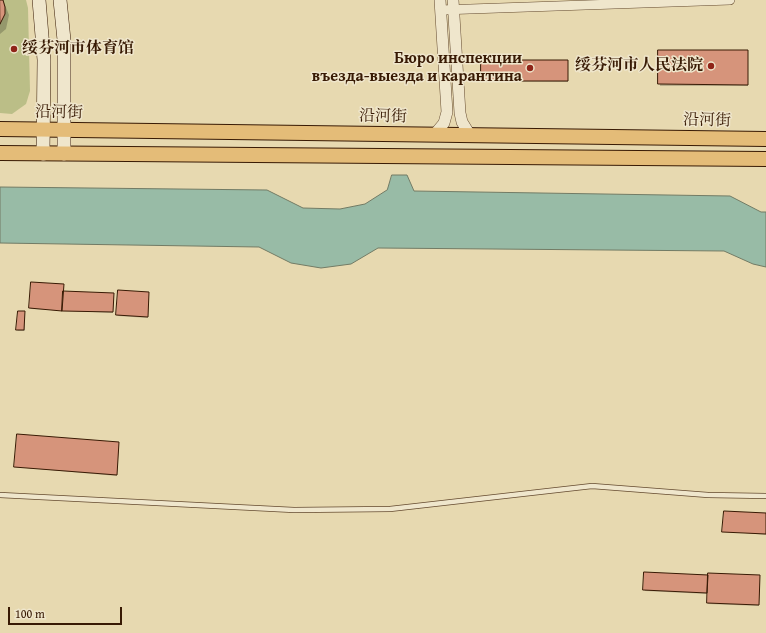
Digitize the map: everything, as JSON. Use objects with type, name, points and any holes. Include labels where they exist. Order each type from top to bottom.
[{"type":"main road","points":[[39,0],[44,60],[43,154]]},
{"type":"main road","points":[[60,0],[64,40],[64,154]]},
{"type":"main road","name":"沿河街","points":[[0,129],[766,139]]},
{"type":"main road","points":[[0,153],[766,159]]},
{"type":"street","points":[[434,135],[444,123],[447,112],[441,5],[730,0]]},
{"type":"street","points":[[454,5],[460,113],[462,122],[470,135]]},
{"type":"lane","points":[[0,495],[294,510],[390,509],[592,486],[708,495],[766,496]]},
{"type":"green space","name":"绥芬河市体育馆","points":[[0,0],[26,0],[28,8],[30,91],[26,104],[12,114],[0,113]]},
{"type":"shaded area","points":[[392,175],[407,175],[414,191],[730,196],[761,212],[766,212],[766,267],[753,264],[724,251],[378,248],[351,264],[321,268],[291,263],[259,247],[0,243],[0,187],[267,190],[303,208],[340,209],[365,204],[387,190]]},
{"type":"building","points":[[0,0],[3,0],[5,14],[0,24]]},
{"type":"building","points":[[658,50],[748,50],[748,85],[658,84]]},
{"type":"building","points":[[481,60],[568,60],[568,81],[481,81]]},
{"type":"building","points":[[31,282],[64,284],[62,311],[29,308]]},
{"type":"building","points":[[118,290],[149,292],[148,317],[116,315]]},
{"type":"building","points":[[63,291],[114,293],[113,312],[62,311]]},
{"type":"building","points":[[18,311],[25,311],[24,330],[16,330]]},
{"type":"building","points":[[17,434],[119,442],[117,475],[14,467]]},
{"type":"building","points":[[724,511],[766,513],[766,534],[722,532]]},
{"type":"building","points":[[644,572],[708,575],[707,593],[643,590]]},
{"type":"building","points":[[708,573],[760,575],[759,605],[707,603]]},
{"type":"place","name":"绥芬河市体育馆","points":[[14,49]]},
{"type":"place","name":"绥芬河市人民法院","points":[[711,66]]},
{"type":"place","name":"Бюро инспекции въезда-выезда и карантина","points":[[530,68]]}]
